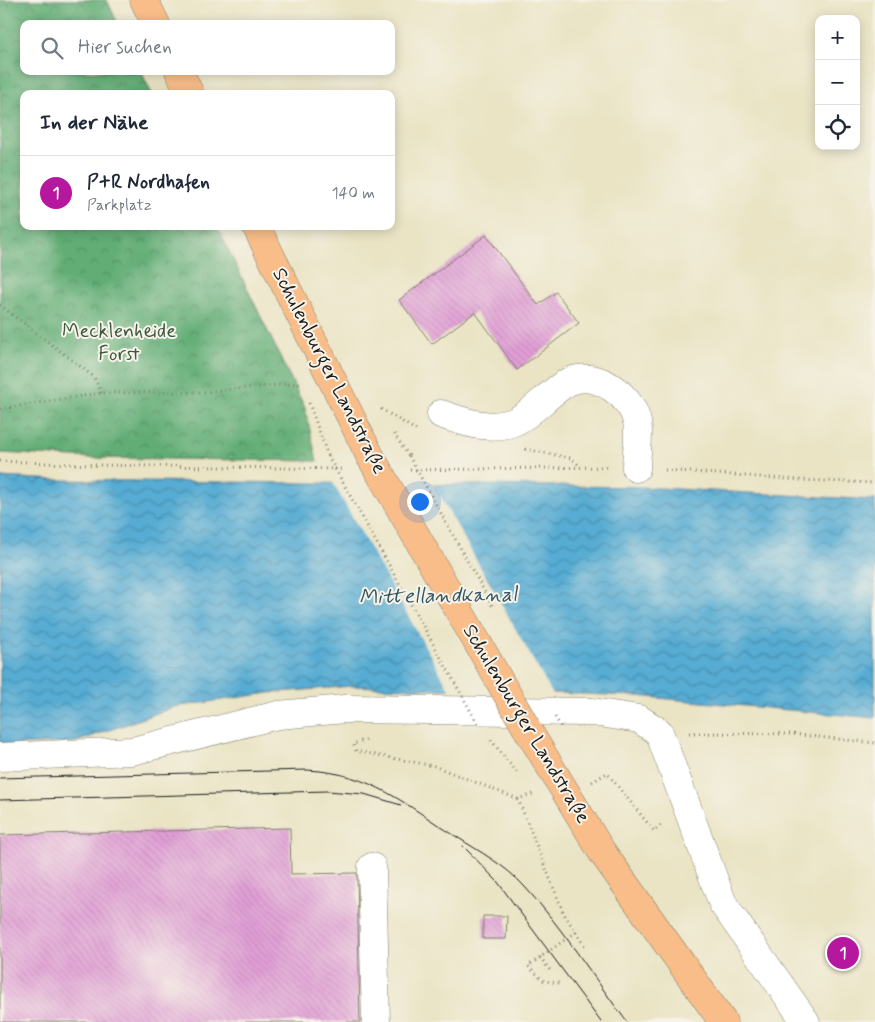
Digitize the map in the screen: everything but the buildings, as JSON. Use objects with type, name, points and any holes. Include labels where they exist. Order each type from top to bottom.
[{"type":"main road","points":[[144,0],[154,20]]},
{"type":"main road","points":[[181,75],[188,90]]},
{"type":"main road","name":"Schulenburger Landstraße","points":[[258,230],[359,462],[526,727],[602,852],[723,1022]]},
{"type":"lane","points":[[441,414],[464,422],[489,426],[512,423],[571,381],[590,378],[610,385],[627,401],[637,422],[636,468]]},
{"type":"lane","points":[[0,757],[132,751],[278,715],[345,710],[592,712],[639,719],[659,732],[723,904],[806,1022]]},
{"type":"lane","points":[[372,867],[376,1022]]},
{"type":"path","points":[[0,305],[94,378],[101,393]]},
{"type":"path","points":[[0,409],[101,393],[202,392],[302,383],[305,392]]},
{"type":"path","points":[[308,401],[328,456],[479,726],[522,779]]},
{"type":"path","points":[[409,456],[494,609]]},
{"type":"path","points":[[0,461],[93,465],[359,462]]},
{"type":"path","points":[[404,470],[580,466],[636,468],[800,480],[875,482]]},
{"type":"path","points":[[551,710],[561,727]]},
{"type":"path","points":[[659,732],[791,734],[875,743]]},
{"type":"path","points":[[371,738],[354,744],[356,751],[434,766],[518,799],[534,794],[528,786]]},
{"type":"path","points":[[589,784],[607,772],[654,831],[663,824],[660,815]]},
{"type":"path","points":[[518,799],[564,914],[585,947]]},
{"type":"path","points":[[559,983],[544,981],[528,966],[576,932]]},
{"type":"path","points":[[540,957],[552,973]]},
{"type":"green space","name":"Mecklenheide Forst","points":[[0,0],[107,0],[116,20],[20,20],[20,75],[143,75],[150,90],[20,90],[20,230],[219,230],[305,408],[317,461],[91,458],[0,453]]},
{"type":"water","name":"Mittellandkanal","points":[[0,477],[60,480],[643,487],[875,500],[875,718],[637,696],[351,686],[269,693],[174,707],[76,742],[0,746]]},
{"type":"pier","points":[[332,481],[432,482],[553,695],[451,692]]},
{"type":"tram line","points":[[0,778],[307,770],[330,772],[370,784],[404,803],[492,859],[517,878],[551,918],[627,1022]]},
{"type":"tram line","points":[[0,800],[327,791],[364,794],[401,805]]},
{"type":"tram line","points":[[463,846],[497,881],[601,1022]]},
{"type":"place","name":"P+R Nordhafen","points":[[843,953]]}]
